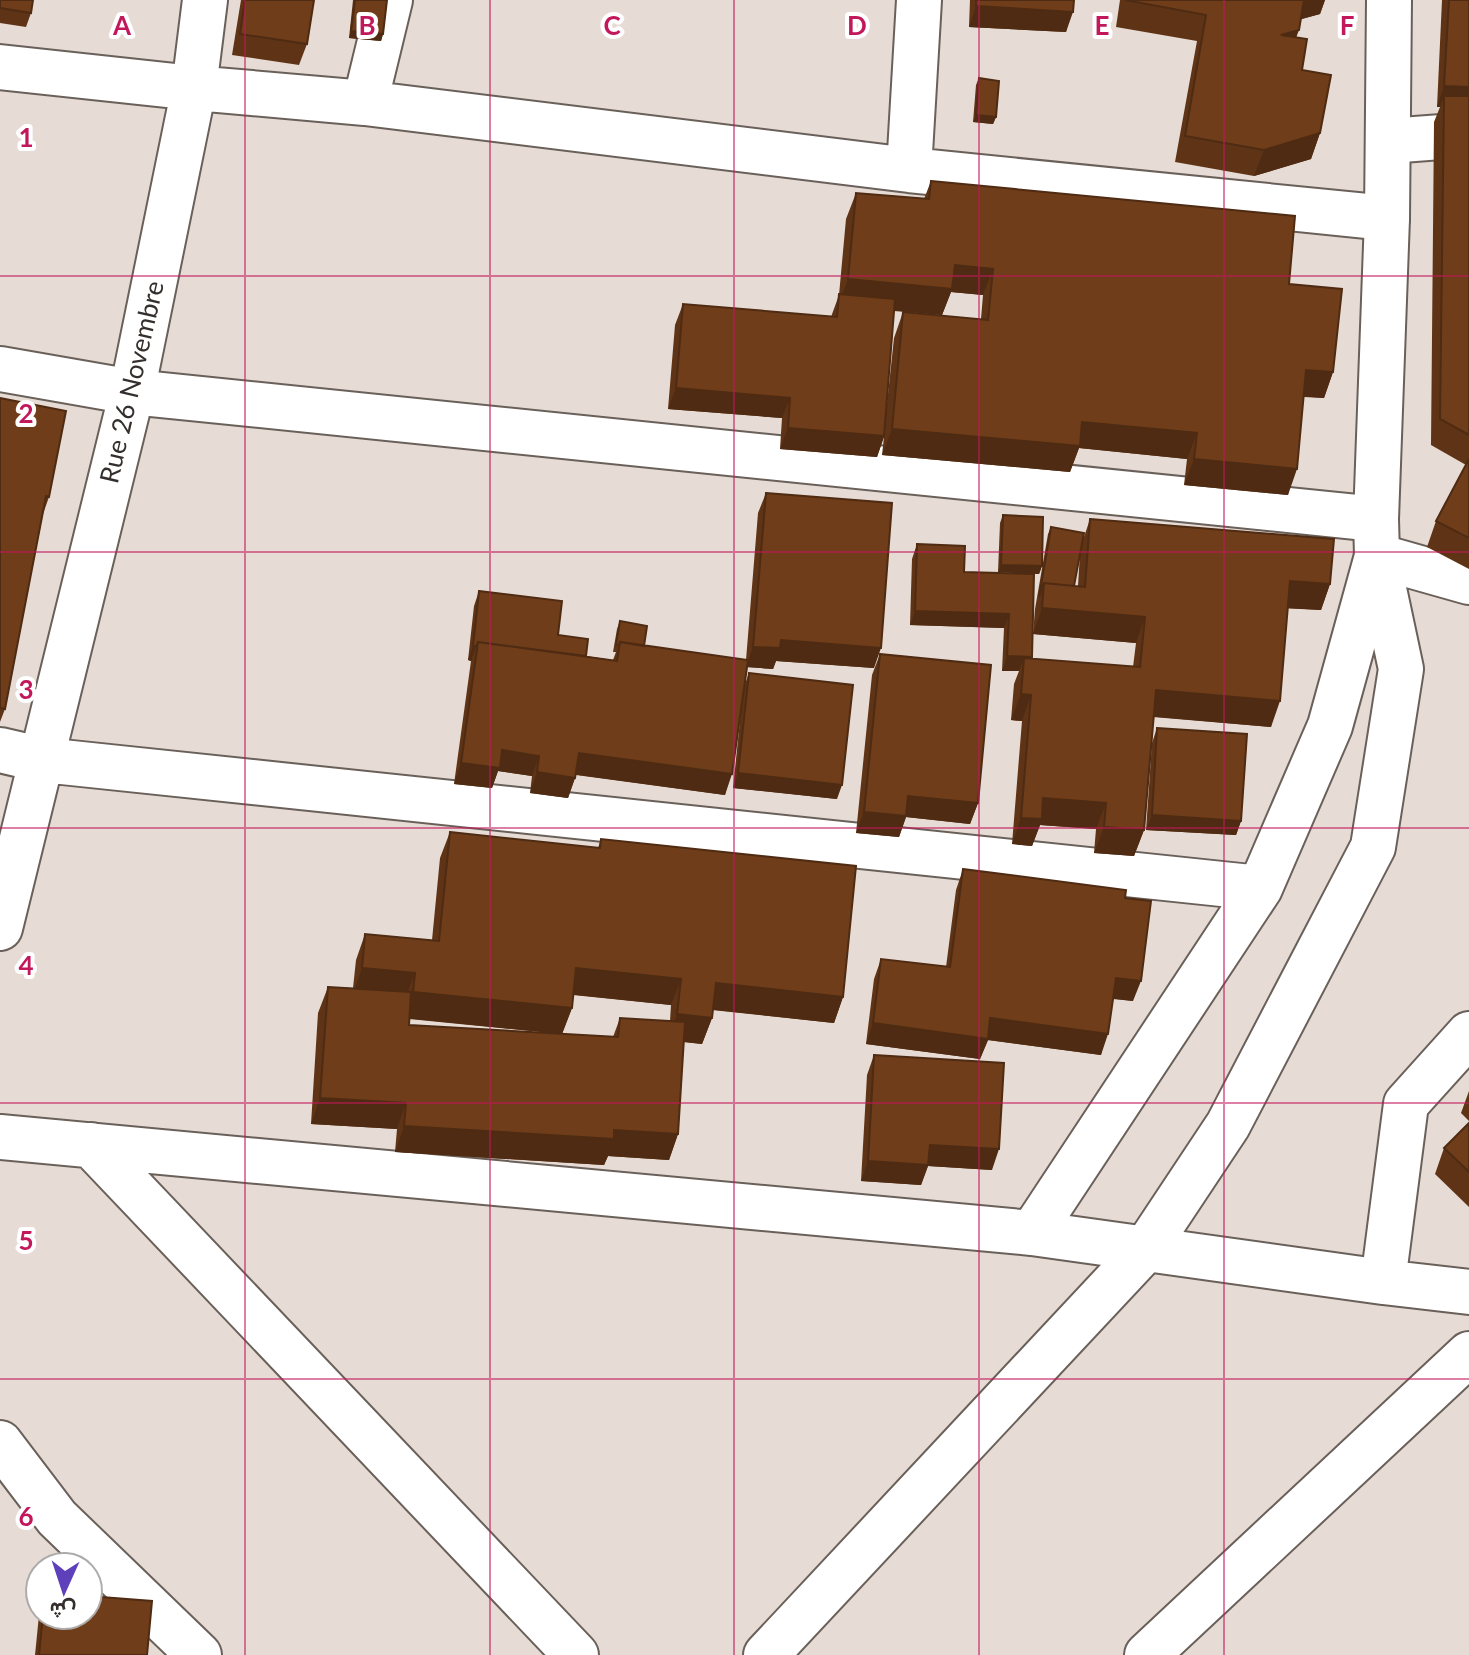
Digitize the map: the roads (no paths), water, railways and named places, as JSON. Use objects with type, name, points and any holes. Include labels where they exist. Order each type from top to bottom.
[{"type":"street","name":"Rue 26 Novembre","points":[[0,928],[132,392],[194,88],[205,0]]},
{"type":"street","points":[[365,103],[390,0]]},
{"type":"street","points":[[909,170],[919,0]]},
{"type":"street","points":[[766,1655],[1145,1250],[1228,1125],[1373,847],[1401,669],[1377,537],[1387,218],[1389,0]]},
{"type":"street","points":[[0,67],[365,103],[909,170],[1387,218]]},
{"type":"street","points":[[1388,141],[1469,135]]},
{"type":"street","points":[[0,369],[132,392],[1377,537],[1469,582]]},
{"type":"street","points":[[1032,1233],[1260,888],[1330,726],[1377,537]]},
{"type":"street","points":[[0,750],[43,760],[1260,888]]},
{"type":"street","points":[[1383,1282],[1406,1104],[1469,1034]]},
{"type":"street","points":[[0,1137],[1032,1233],[1469,1292]]},
{"type":"street","points":[[91,1145],[576,1655]]},
{"type":"street","points":[[1147,1655],[1469,1354]]},
{"type":"street","points":[[0,1443],[57,1518],[199,1655]]}]
